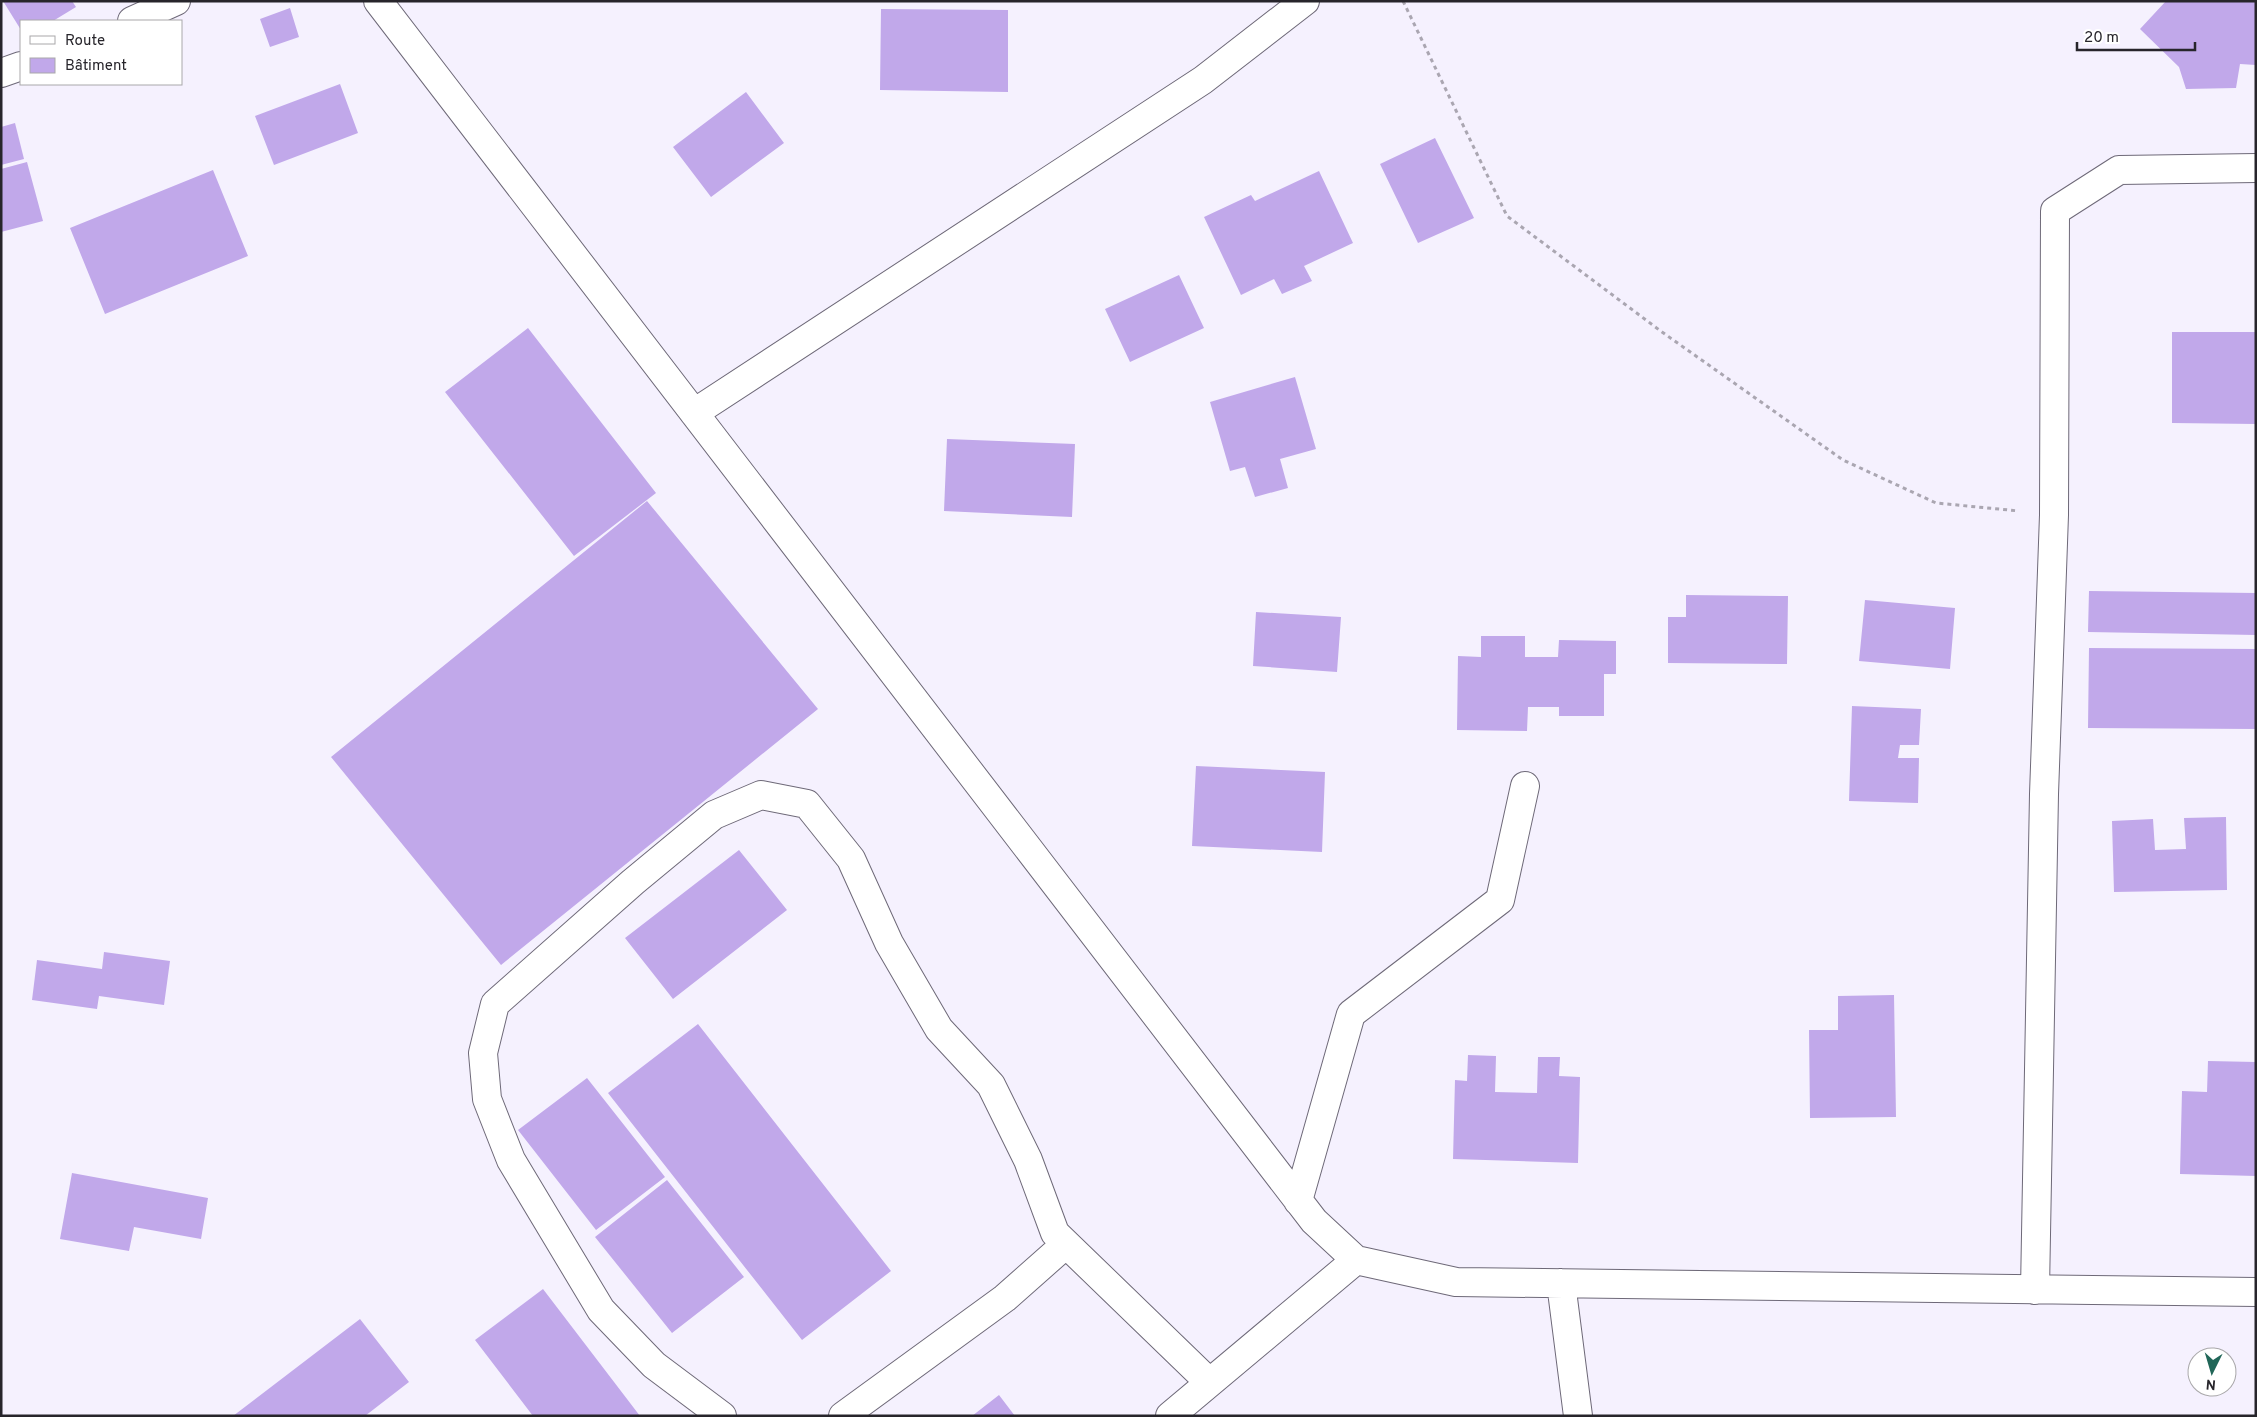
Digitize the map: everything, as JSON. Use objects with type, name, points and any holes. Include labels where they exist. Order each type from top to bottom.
[{"type":"street","points":[[134,20],[176,1]]},
{"type":"street","points":[[378,1],[1298,1201],[1314,1221],[1356,1260],[1456,1282],[2256,1292]]},
{"type":"street","points":[[694,413],[1203,80],[1305,1]]},
{"type":"street","points":[[1,73],[20,66]]},
{"type":"street","points":[[2035,1290],[2044,794],[2054,515],[2055,211],[2119,170],[2256,168]]},
{"type":"street","points":[[1298,1201],[1351,1014],[1500,900],[1525,786]]},
{"type":"street","points":[[722,1416],[654,1365],[601,1310],[511,1160],[487,1099],[483,1054],[495,1004],[633,882],[714,815],[761,795],[807,804],[851,859],[889,943],[939,1029],[991,1085],[1028,1160],[1055,1233],[1209,1382]]},
{"type":"street","points":[[843,1416],[1005,1298],[1066,1244]]},
{"type":"street","points":[[1170,1416],[1356,1260]]},
{"type":"street","points":[[1561,1284],[1578,1416]]},
{"type":"path","points":[[1403,1],[1507,216],[1662,332],[1843,460],[1936,503],[2054,515]]},
{"type":"building","points":[[3,1],[72,1],[76,7],[55,20],[20,20],[20,28]]},
{"type":"building","points":[[2166,1],[2256,1],[2256,65],[2240,64],[2236,88],[2186,89],[2179,67],[2140,29]]},
{"type":"building","points":[[290,8],[299,37],[270,47],[260,19]]},
{"type":"building","points":[[881,9],[1008,10],[1008,92],[880,90]]},
{"type":"building","points":[[340,84],[358,133],[274,165],[255,116]]},
{"type":"building","points":[[746,92],[784,143],[711,197],[673,147]]},
{"type":"building","points":[[15,123],[24,159],[1,165],[1,127]]},
{"type":"building","points":[[1435,138],[1474,218],[1418,243],[1380,164]]},
{"type":"building","points":[[27,162],[43,221],[1,232],[1,169]]},
{"type":"building","points":[[213,170],[248,256],[105,314],[70,228]]},
{"type":"building","points":[[1319,171],[1353,243],[1304,266],[1312,281],[1282,294],[1274,279],[1241,295],[1204,217],[1251,195],[1255,201]]},
{"type":"building","points":[[1179,275],[1204,328],[1130,362],[1105,309]]},
{"type":"building","points":[[528,328],[656,493],[574,556],[445,392]]},
{"type":"building","points":[[2172,332],[2256,332],[2256,424],[2172,423]]},
{"type":"building","points":[[1295,377],[1316,449],[1280,459],[1288,488],[1255,497],[1245,467],[1230,471],[1210,402]]},
{"type":"building","points":[[947,439],[1075,444],[1072,517],[944,511]]},
{"type":"building","points":[[647,501],[818,709],[501,965],[331,757]]},
{"type":"building","points":[[2089,591],[2256,593],[2256,635],[2088,632]]},
{"type":"building","points":[[1686,595],[1788,596],[1787,664],[1668,663],[1668,617],[1686,617]]},
{"type":"building","points":[[1865,600],[1955,608],[1950,669],[1859,661]]},
{"type":"building","points":[[1256,612],[1341,617],[1337,672],[1253,666]]},
{"type":"building","points":[[1481,636],[1525,636],[1525,657],[1558,657],[1559,640],[1616,641],[1616,674],[1604,674],[1604,716],[1559,716],[1559,707],[1528,707],[1527,731],[1457,730],[1458,656],[1481,657]]},
{"type":"building","points":[[2089,648],[2256,649],[2256,729],[2088,728]]},
{"type":"building","points":[[1852,706],[1921,709],[1919,745],[1900,745],[1898,758],[1919,758],[1918,803],[1849,801]]},
{"type":"building","points":[[1196,766],[1325,772],[1322,852],[1192,846]]},
{"type":"building","points":[[2226,817],[2227,890],[2114,892],[2112,821],[2153,819],[2155,850],[2186,849],[2184,818]]},
{"type":"building","points":[[739,850],[787,910],[673,999],[625,938]]},
{"type":"building","points":[[104,952],[170,961],[164,1005],[99,996],[97,1009],[32,1000],[37,960],[102,969]]},
{"type":"building","points":[[1894,995],[1896,1117],[1810,1118],[1809,1030],[1838,1030],[1838,996]]},
{"type":"building","points":[[698,1024],[891,1271],[802,1340],[608,1093]]},
{"type":"building","points":[[1468,1055],[1496,1056],[1495,1092],[1537,1093],[1538,1057],[1560,1057],[1559,1076],[1580,1077],[1578,1163],[1453,1159],[1455,1080],[1467,1081]]},
{"type":"building","points":[[2208,1061],[2256,1062],[2256,1176],[2180,1174],[2182,1091],[2207,1092]]},
{"type":"building","points":[[587,1078],[665,1177],[596,1230],[518,1130]]},
{"type":"building","points":[[72,1173],[208,1198],[201,1239],[134,1227],[129,1251],[60,1239]]},
{"type":"building","points":[[667,1180],[744,1277],[672,1333],[595,1237]]},
{"type":"building","points":[[543,1289],[640,1416],[533,1416],[475,1340]]},
{"type":"building","points":[[360,1319],[409,1382],[365,1416],[233,1416]]},
{"type":"building","points":[[999,1395],[1015,1416],[972,1416]]}]
